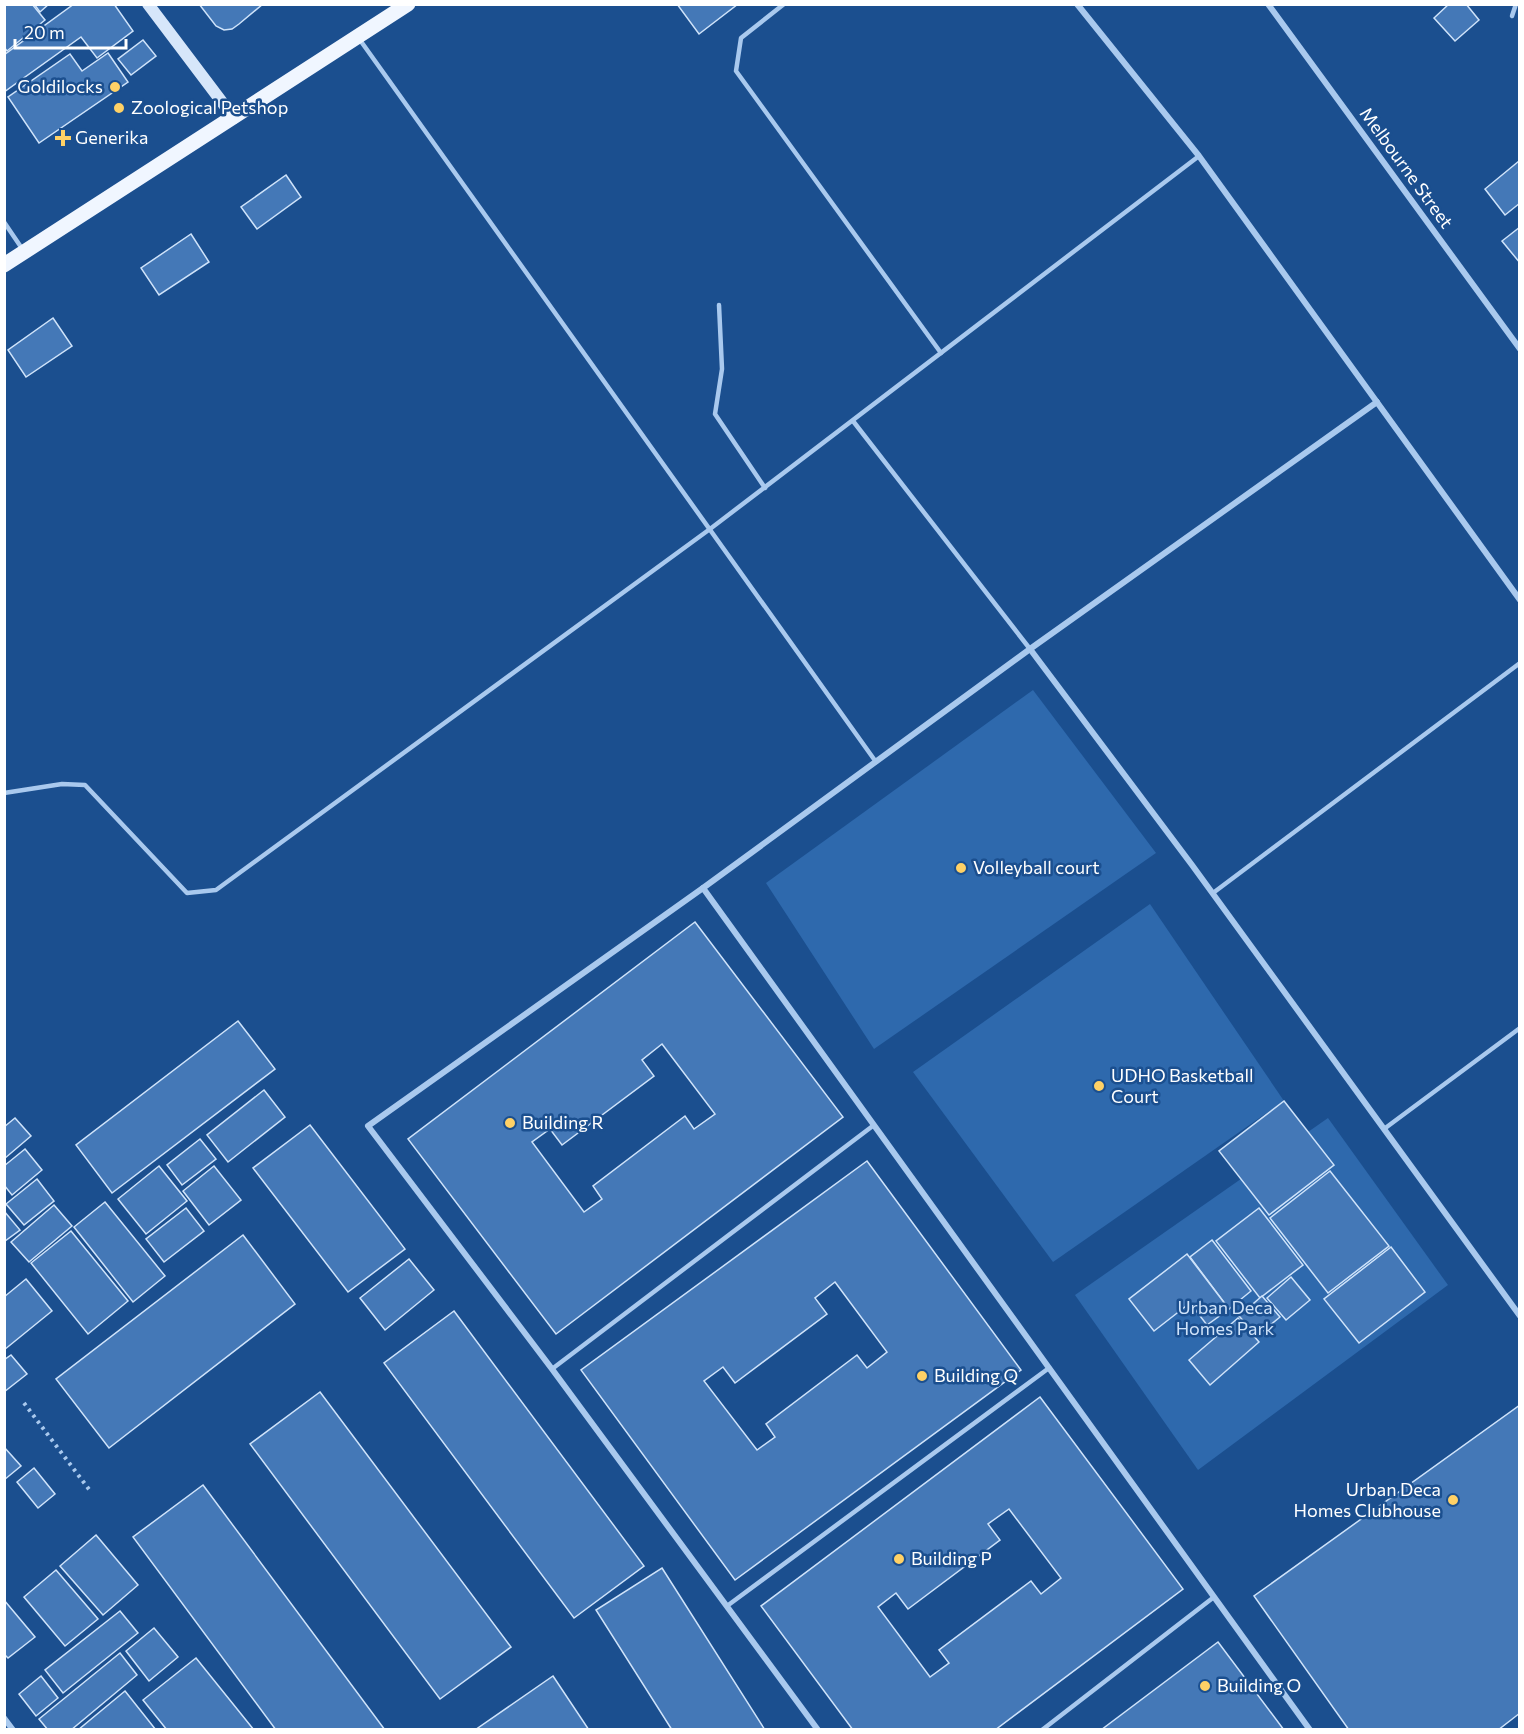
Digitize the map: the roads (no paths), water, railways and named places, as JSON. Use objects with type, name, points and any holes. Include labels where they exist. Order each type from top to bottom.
[{"type":"main road","points":[[4,265],[408,4]]},
{"type":"street","points":[[148,4],[234,118]]},
{"type":"street","points":[[1077,4],[1199,156],[1520,600]]},
{"type":"street","name":"Melbourne Street","points":[[1268,4],[1520,349]]},
{"type":"street","points":[[818,1730],[552,1369],[368,1125],[703,888],[1030,649],[1377,402]]},
{"type":"street","points":[[1030,649],[1213,893],[1520,1316]]},
{"type":"street","points":[[703,888],[1310,1730]]},
{"type":"street","points":[[4,1718],[13,1730]]},
{"type":"lane","points":[[784,4],[741,38],[736,71],[941,353]]},
{"type":"lane","points":[[1512,16],[1516,4]]},
{"type":"lane","points":[[358,37],[876,762]]},
{"type":"lane","points":[[4,793],[62,784],[85,785],[188,893],[216,890],[765,488],[1199,156]]},
{"type":"lane","points":[[4,222],[24,253]]},
{"type":"lane","points":[[719,305],[722,369],[715,414],[765,488]]},
{"type":"lane","points":[[853,421],[1030,649]]},
{"type":"lane","points":[[1213,893],[1520,663]]},
{"type":"lane","points":[[1384,1129],[1520,1028]]},
{"type":"lane","points":[[552,1369],[874,1125]]},
{"type":"lane","points":[[727,1606],[1049,1368]]},
{"type":"lane","points":[[1042,1730],[1214,1597]]},
{"type":"place","name":"Goldilocks","points":[[115,87]]},
{"type":"place","name":"Zoological Petshop","points":[[119,108]]},
{"type":"place","name":"Generika","points":[[63,138]]},
{"type":"place","name":"Volleyball court","points":[[961,868]]},
{"type":"place","name":"UDHO Basketball Court","points":[[1099,1086]]},
{"type":"place","name":"Building R","points":[[510,1123]]},
{"type":"place","name":"Building Q","points":[[922,1376]]},
{"type":"place","name":"Urban Deca Homes Clubhouse","points":[[1453,1500]]},
{"type":"place","name":"Building P","points":[[899,1559]]},
{"type":"place","name":"Building O","points":[[1205,1686]]},
{"type":"park label","name":"Urban Deca Homes Park","points":[[1225,1318]]}]
